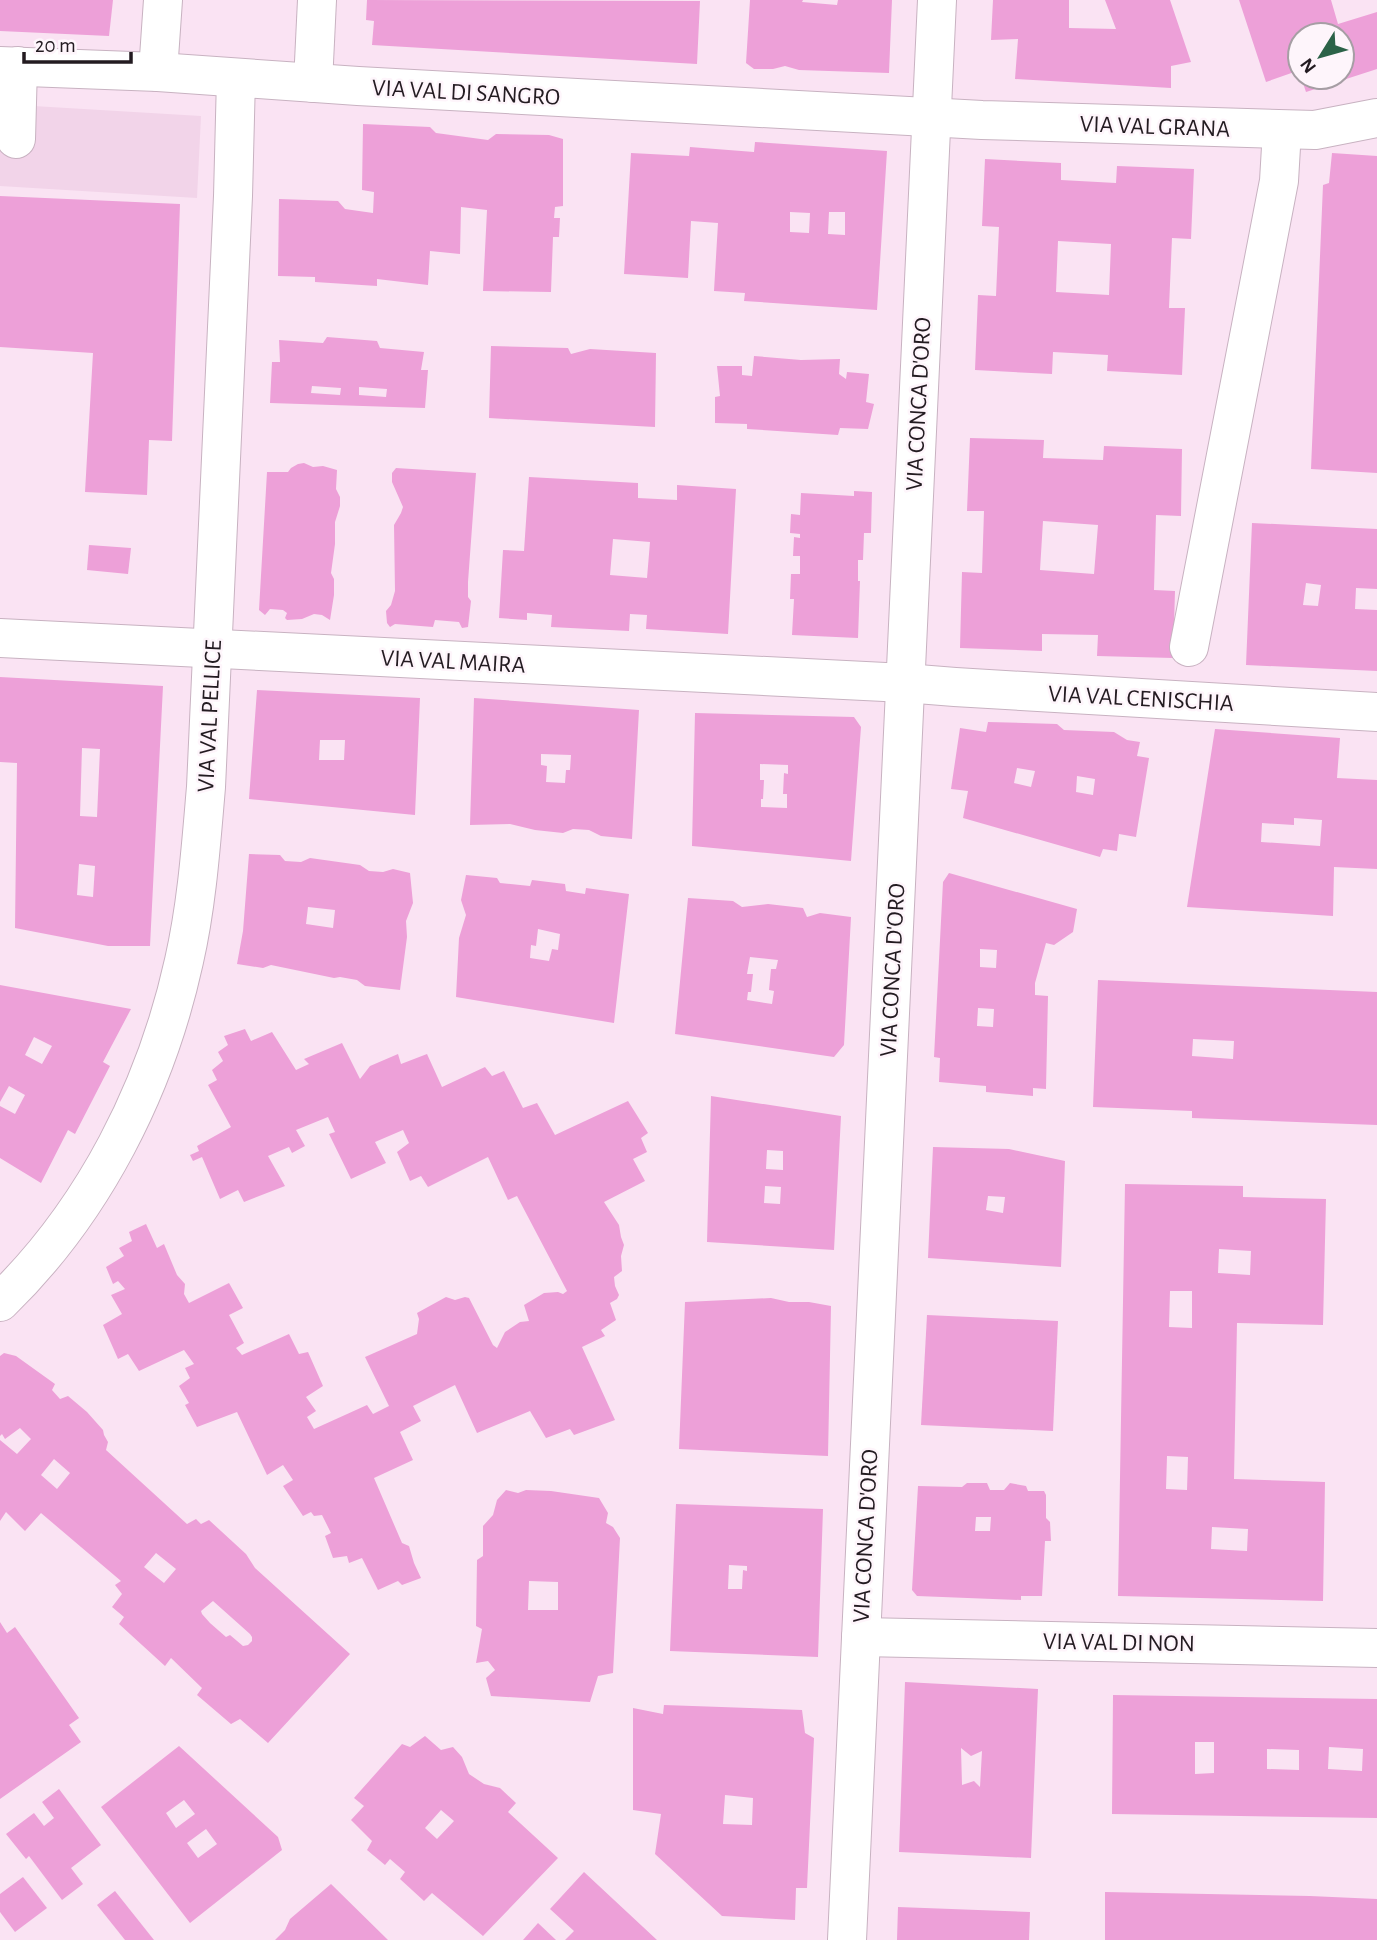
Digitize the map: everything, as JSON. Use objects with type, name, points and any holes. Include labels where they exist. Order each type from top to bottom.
[{"type":"street","points":[[159,72],[163,0]]},
{"type":"street","points":[[313,83],[317,0]]},
{"type":"street","name":"VIA CONCA D'ORO","points":[[847,1940],[937,0]]},
{"type":"street","points":[[9,66],[16,139]]},
{"type":"street","name":"VIA VAL DI SANGRO","points":[[9,66],[159,72],[932,118]]},
{"type":"street","name":"VIA VAL PELLICE","points":[[0,1302],[35,1266],[73,1217],[135,1108],[164,1036],[184,960],[197,881],[205,797],[236,78]]},
{"type":"street","name":"VIA VAL GRANA","points":[[932,118],[1315,131],[1377,118]]},
{"type":"street","points":[[1189,647],[1279,181],[1282,130]]},
{"type":"street","name":"VIA VAL MAIRA","points":[[0,638],[905,683]]},
{"type":"street","name":"VIA VAL CENISCHIA","points":[[905,683],[1377,712]]},
{"type":"street","name":"VIA VAL DI NON","points":[[861,1637],[1377,1647]]},
{"type":"shaded area","points":[[0,104],[201,116],[197,198],[0,186]]},
{"type":"building","points":[[0,0],[113,0],[109,36],[0,31]]},
{"type":"building","points":[[367,0],[700,1],[697,64],[372,45],[374,21],[366,20]]},
{"type":"building","points":[[750,0],[803,0],[802,2],[837,5],[838,0],[892,0],[889,73],[799,70],[785,66],[754,69],[746,63]]},
{"type":"building","points":[[993,0],[1069,0],[1069,28],[1116,29],[1105,0],[1170,0],[1191,62],[1171,66],[1171,88],[1015,79],[1018,39],[991,40]]},
{"type":"building","points":[[1239,0],[1331,0],[1337,21],[1286,21],[1286,75],[1266,82]]},
{"type":"building","points":[[1377,12],[1377,69],[1356,76],[1356,21],[1348,21]]},
{"type":"building","points":[[363,124],[430,127],[436,133],[488,140],[496,134],[549,135],[563,139],[563,206],[555,207],[554,218],[560,218],[559,237],[553,237],[551,292],[483,291],[487,210],[461,207],[460,254],[430,251],[428,285],[377,279],[377,286],[315,282],[315,277],[278,276],[279,199],[338,201],[345,209],[373,213],[374,192],[362,190]]},
{"type":"building","points":[[755,142],[887,151],[877,310],[744,301],[745,293],[714,291],[718,223],[691,221],[688,278],[624,274],[631,153],[689,156],[690,147],[754,152]],"holes":[[[790,212],[810,213],[809,233],[790,232]],[[829,212],[845,212],[845,235],[828,234]]]},
{"type":"building","points":[[1332,153],[1377,156],[1377,473],[1311,469],[1323,185],[1329,183]]},
{"type":"building","points":[[985,159],[1061,163],[1061,180],[1116,183],[1117,166],[1194,169],[1191,239],[1172,238],[1169,308],[1185,308],[1182,375],[1107,371],[1108,355],[1053,352],[1052,374],[975,370],[978,295],[996,296],[999,227],[982,226]],"holes":[[[1058,241],[1111,244],[1109,295],[1056,292]]]},
{"type":"building","points":[[0,196],[180,204],[172,441],[149,440],[147,495],[85,492],[93,353],[0,347]]},
{"type":"building","points":[[327,337],[377,341],[380,348],[424,352],[421,370],[428,370],[425,408],[270,403],[272,362],[280,362],[279,340],[323,343]],"holes":[[[312,386],[341,388],[340,395],[311,393]],[[359,387],[387,389],[386,397],[359,395]]]},
{"type":"building","points":[[491,346],[568,348],[571,354],[590,349],[656,353],[655,427],[489,418]]},
{"type":"building","points":[[754,356],[801,360],[840,359],[839,374],[846,379],[847,372],[869,374],[866,402],[874,404],[868,429],[840,428],[838,435],[747,429],[747,424],[715,423],[715,397],[720,396],[717,366],[742,366],[742,375],[752,376]]},
{"type":"building","points":[[970,438],[1044,440],[1043,458],[1103,460],[1104,446],[1182,449],[1181,516],[1156,515],[1154,590],[1175,591],[1173,658],[1097,656],[1098,635],[1042,634],[1042,651],[960,648],[962,572],[982,573],[984,511],[967,511]],"holes":[[[1043,521],[1098,525],[1094,574],[1040,570]]]},
{"type":"building","points":[[304,463],[337,470],[336,489],[340,506],[335,522],[331,573],[334,579],[334,595],[330,620],[314,614],[302,619],[287,620],[287,613],[283,610],[270,609],[265,615],[259,610],[267,472],[288,472]]},
{"type":"building","points":[[396,468],[476,473],[468,582],[468,597],[471,601],[468,627],[462,628],[459,622],[435,620],[433,627],[395,624],[390,627],[387,623],[386,611],[395,591],[394,525],[403,507],[392,482],[392,473]]},
{"type":"building","points":[[529,477],[638,483],[638,498],[677,500],[677,485],[736,489],[728,634],[646,629],[647,615],[630,614],[629,631],[551,627],[552,615],[527,613],[527,620],[499,618],[503,550],[524,551]],"holes":[[[613,539],[650,542],[647,578],[610,575]]]},
{"type":"building","points":[[854,491],[872,492],[871,533],[864,533],[863,560],[858,560],[858,638],[792,635],[794,599],[790,599],[791,574],[800,574],[800,556],[793,556],[794,537],[800,538],[800,534],[790,533],[791,514],[800,515],[801,493],[854,496]]},
{"type":"building","points":[[1252,523],[1377,529],[1377,589],[1356,588],[1355,609],[1377,610],[1377,671],[1246,665]],"holes":[[[1306,583],[1321,585],[1318,606],[1303,605]]]},
{"type":"building","points":[[89,545],[131,548],[128,574],[87,570]]},
{"type":"building","points":[[0,677],[163,686],[150,946],[108,946],[15,928],[17,763],[0,762]],"holes":[[[82,748],[100,749],[97,817],[80,816]],[[79,864],[95,866],[93,897],[77,895]]]},
{"type":"building","points":[[257,690],[420,698],[415,815],[249,799]],"holes":[[[320,740],[345,740],[344,760],[319,760]]]},
{"type":"building","points":[[474,698],[639,710],[632,839],[601,836],[589,830],[573,829],[563,833],[510,824],[470,825]],"holes":[[[541,754],[571,755],[570,770],[566,770],[565,783],[546,782],[547,766],[541,765]]]},
{"type":"building","points":[[695,713],[854,717],[861,727],[851,861],[692,846]],"holes":[[[760,764],[788,765],[788,774],[784,773],[783,794],[787,794],[787,808],[761,807],[764,780],[760,780]]]},
{"type":"building","points":[[988,722],[1057,724],[1064,730],[1114,732],[1127,740],[1140,742],[1137,756],[1149,758],[1136,837],[1119,834],[1117,851],[1103,849],[1100,857],[963,818],[968,791],[951,789],[960,728],[986,732]],"holes":[[[1017,768],[1035,771],[1031,787],[1014,783]],[[1077,776],[1095,779],[1093,795],[1076,792]]]},
{"type":"building","points":[[1215,729],[1340,738],[1337,778],[1377,780],[1377,869],[1334,867],[1333,916],[1187,907]],"holes":[[[1294,818],[1322,820],[1320,846],[1261,842],[1262,823],[1294,825]]]},
{"type":"building","points":[[249,854],[280,855],[285,861],[301,862],[310,858],[360,865],[369,871],[383,872],[393,869],[410,873],[413,903],[406,921],[407,937],[400,990],[365,986],[357,980],[271,965],[263,968],[237,964],[243,931]],"holes":[[[308,907],[335,910],[333,928],[306,924]]]},
{"type":"building","points":[[949,873],[1077,909],[1073,932],[1054,945],[1046,943],[1035,983],[1035,995],[1048,996],[1046,1089],[1033,1088],[1033,1096],[986,1092],[986,1086],[939,1082],[940,1058],[934,1057],[943,882]],"holes":[[[980,949],[997,950],[996,968],[980,967]],[[978,1008],[994,1009],[993,1027],[977,1026]]]},
{"type":"building","points":[[466,875],[497,878],[500,883],[530,886],[532,880],[565,884],[566,891],[585,894],[586,888],[629,894],[614,1023],[456,997],[459,938],[466,915],[461,900]],"holes":[[[538,929],[560,934],[558,950],[552,949],[549,961],[530,958],[531,945],[536,946]]]},
{"type":"building","points":[[688,898],[733,901],[742,907],[768,904],[803,908],[807,917],[820,913],[851,917],[844,1045],[834,1057],[675,1034]],"holes":[[[750,957],[778,960],[776,969],[771,969],[769,990],[774,991],[772,1004],[747,1000],[753,974],[747,974]]]},
{"type":"building","points":[[1098,980],[1377,992],[1377,1125],[1192,1118],[1192,1111],[1093,1107]],"holes":[[[1193,1039],[1234,1041],[1233,1059],[1192,1056]]]},
{"type":"building","points":[[0,985],[131,1009],[103,1062],[110,1066],[75,1134],[68,1130],[41,1183],[0,1158],[0,1106],[15,1114],[25,1095],[9,1086],[0,1102]],"holes":[[[34,1037],[52,1046],[42,1064],[25,1055]]]},
{"type":"building","points":[[245,1029],[251,1041],[272,1032],[296,1070],[309,1064],[304,1059],[342,1043],[360,1079],[370,1066],[398,1054],[401,1064],[427,1054],[442,1087],[485,1067],[492,1076],[504,1071],[523,1108],[537,1103],[555,1135],[628,1101],[648,1133],[641,1138],[647,1152],[633,1159],[645,1181],[604,1202],[619,1225],[624,1245],[621,1256],[622,1271],[614,1277],[619,1295],[610,1303],[616,1320],[601,1330],[605,1336],[582,1347],[615,1420],[574,1435],[570,1429],[546,1438],[530,1411],[477,1433],[455,1385],[413,1406],[421,1421],[400,1432],[413,1460],[374,1478],[402,1543],[409,1546],[421,1578],[402,1585],[398,1581],[378,1590],[362,1558],[349,1563],[347,1556],[333,1558],[325,1536],[331,1533],[322,1515],[314,1516],[311,1512],[303,1516],[283,1486],[293,1480],[283,1465],[267,1475],[237,1412],[197,1427],[185,1405],[189,1403],[179,1386],[190,1378],[185,1368],[194,1364],[184,1350],[139,1371],[128,1354],[118,1359],[103,1325],[122,1314],[111,1295],[125,1289],[118,1281],[113,1284],[106,1267],[124,1256],[119,1248],[132,1241],[129,1232],[146,1224],[157,1248],[164,1244],[177,1275],[185,1284],[184,1294],[189,1303],[229,1283],[243,1308],[229,1315],[244,1343],[236,1348],[242,1355],[289,1334],[299,1354],[308,1352],[323,1386],[306,1397],[316,1411],[307,1417],[314,1429],[367,1405],[373,1414],[389,1406],[365,1357],[417,1334],[417,1313],[446,1297],[455,1300],[469,1298],[497,1348],[505,1332],[520,1322],[529,1321],[524,1305],[544,1293],[563,1294],[567,1291],[517,1196],[508,1200],[488,1157],[428,1187],[421,1176],[410,1181],[397,1152],[409,1143],[403,1130],[375,1142],[386,1163],[351,1179],[329,1134],[335,1132],[328,1117],[296,1130],[305,1146],[292,1153],[289,1147],[268,1156],[285,1186],[244,1202],[238,1190],[220,1199],[202,1157],[193,1161],[190,1155],[199,1151],[197,1146],[231,1127],[208,1085],[217,1080],[212,1070],[223,1061],[218,1052],[228,1045],[224,1036]]},
{"type":"building","points":[[711,1096],[841,1116],[834,1250],[707,1242]],"holes":[[[767,1150],[783,1151],[783,1170],[766,1169]],[[765,1186],[781,1187],[780,1204],[764,1203]]]},
{"type":"building","points":[[933,1147],[1009,1149],[1065,1161],[1061,1267],[928,1258]],"holes":[[[988,1196],[1005,1197],[1003,1213],[986,1210]]]},
{"type":"building","points":[[1125,1184],[1243,1186],[1243,1197],[1326,1199],[1323,1325],[1237,1323],[1234,1479],[1325,1482],[1323,1601],[1118,1596]],"holes":[[[1219,1249],[1251,1251],[1250,1275],[1218,1273]],[[1170,1291],[1192,1291],[1192,1328],[1169,1327]],[[1167,1456],[1188,1457],[1187,1490],[1166,1489]],[[1212,1527],[1248,1529],[1247,1551],[1211,1549]]]},
{"type":"building","points":[[771,1298],[831,1306],[828,1456],[679,1449],[685,1302]]},
{"type":"building","points":[[927,1315],[1058,1321],[1053,1431],[921,1425]]},
{"type":"building","points":[[4,1353],[16,1356],[55,1384],[52,1390],[60,1399],[68,1396],[103,1430],[108,1442],[106,1450],[187,1524],[196,1519],[201,1524],[209,1520],[246,1554],[255,1568],[350,1654],[268,1743],[240,1719],[231,1724],[197,1695],[202,1688],[171,1658],[165,1666],[119,1624],[124,1617],[112,1607],[122,1594],[115,1585],[121,1581],[41,1513],[25,1531],[6,1512],[0,1521],[0,1440],[17,1454],[31,1439],[20,1428],[5,1439],[2,1434],[0,1436],[0,1356]],"holes":[[[54,1459],[70,1473],[57,1489],[41,1475]],[[156,1553],[176,1569],[164,1583],[144,1567]],[[213,1601],[250,1634],[252,1641],[243,1646],[230,1635],[226,1637],[201,1611]]]},
{"type":"building","points":[[967,1483],[987,1483],[990,1490],[1004,1490],[1010,1483],[1026,1486],[1028,1491],[1044,1491],[1051,1541],[1045,1541],[1042,1596],[1021,1596],[1021,1600],[917,1596],[912,1590],[918,1486],[962,1487]],"holes":[[[976,1517],[991,1517],[990,1531],[975,1531]]]},
{"type":"building","points":[[506,1490],[518,1493],[526,1490],[551,1491],[599,1498],[608,1513],[606,1523],[613,1527],[620,1538],[613,1673],[598,1676],[590,1702],[491,1696],[486,1678],[495,1670],[488,1661],[476,1663],[482,1629],[476,1626],[477,1560],[483,1556],[483,1526],[493,1515],[497,1500]],"holes":[[[529,1581],[558,1582],[558,1610],[528,1610]]]},
{"type":"building","points":[[676,1504],[823,1509],[818,1657],[670,1651]],"holes":[[[729,1565],[747,1566],[747,1571],[743,1570],[742,1589],[728,1589]]]},
{"type":"building","points":[[0,1622],[7,1633],[15,1627],[79,1718],[69,1725],[81,1742],[0,1799]]},
{"type":"building","points":[[905,1682],[1038,1689],[1031,1858],[899,1852]],"holes":[[[961,1748],[971,1756],[982,1751],[980,1787],[974,1781],[962,1785]]]},
{"type":"building","points":[[1113,1695],[1377,1699],[1377,1818],[1112,1814]],"holes":[[[1195,1742],[1214,1742],[1214,1773],[1195,1774]],[[1329,1747],[1363,1749],[1362,1771],[1328,1769]],[[1267,1749],[1299,1750],[1299,1770],[1267,1769]]]},
{"type":"building","points":[[664,1705],[802,1710],[805,1733],[814,1738],[807,1888],[796,1888],[795,1920],[722,1916],[655,1854],[661,1814],[633,1810],[633,1708],[663,1714]],"holes":[[[725,1795],[753,1798],[752,1825],[723,1824]]]},
{"type":"building","points":[[425,1736],[441,1750],[453,1747],[462,1757],[469,1774],[484,1784],[500,1788],[516,1803],[508,1812],[558,1858],[483,1936],[432,1893],[424,1901],[400,1879],[405,1872],[390,1859],[385,1865],[367,1850],[372,1841],[351,1820],[364,1806],[354,1798],[402,1744],[410,1747]],"holes":[[[441,1810],[454,1821],[437,1839],[425,1828]]]},
{"type":"building","points":[[179,1746],[278,1837],[282,1850],[190,1923],[101,1807]],"holes":[[[184,1800],[195,1814],[176,1828],[166,1813]],[[206,1829],[217,1844],[198,1858],[187,1843]]]},
{"type":"building","points":[[59,1789],[101,1845],[71,1868],[83,1884],[62,1900],[29,1856],[26,1859],[6,1834],[34,1813],[44,1826],[54,1818],[42,1802]]},
{"type":"building","points":[[584,1872],[657,1940],[565,1940],[574,1931],[550,1909]]},
{"type":"building","points":[[23,1877],[47,1908],[15,1932],[0,1912],[0,1894]]},
{"type":"building","points":[[331,1884],[388,1940],[275,1940],[285,1930],[290,1919]]},
{"type":"building","points":[[115,1891],[154,1940],[125,1940],[97,1905]]},
{"type":"building","points":[[1105,1892],[1377,1899],[1377,1940],[1105,1940]]},
{"type":"building","points":[[898,1907],[1030,1912],[1029,1940],[897,1940]]},
{"type":"building","points":[[538,1923],[556,1940],[523,1940]]}]
